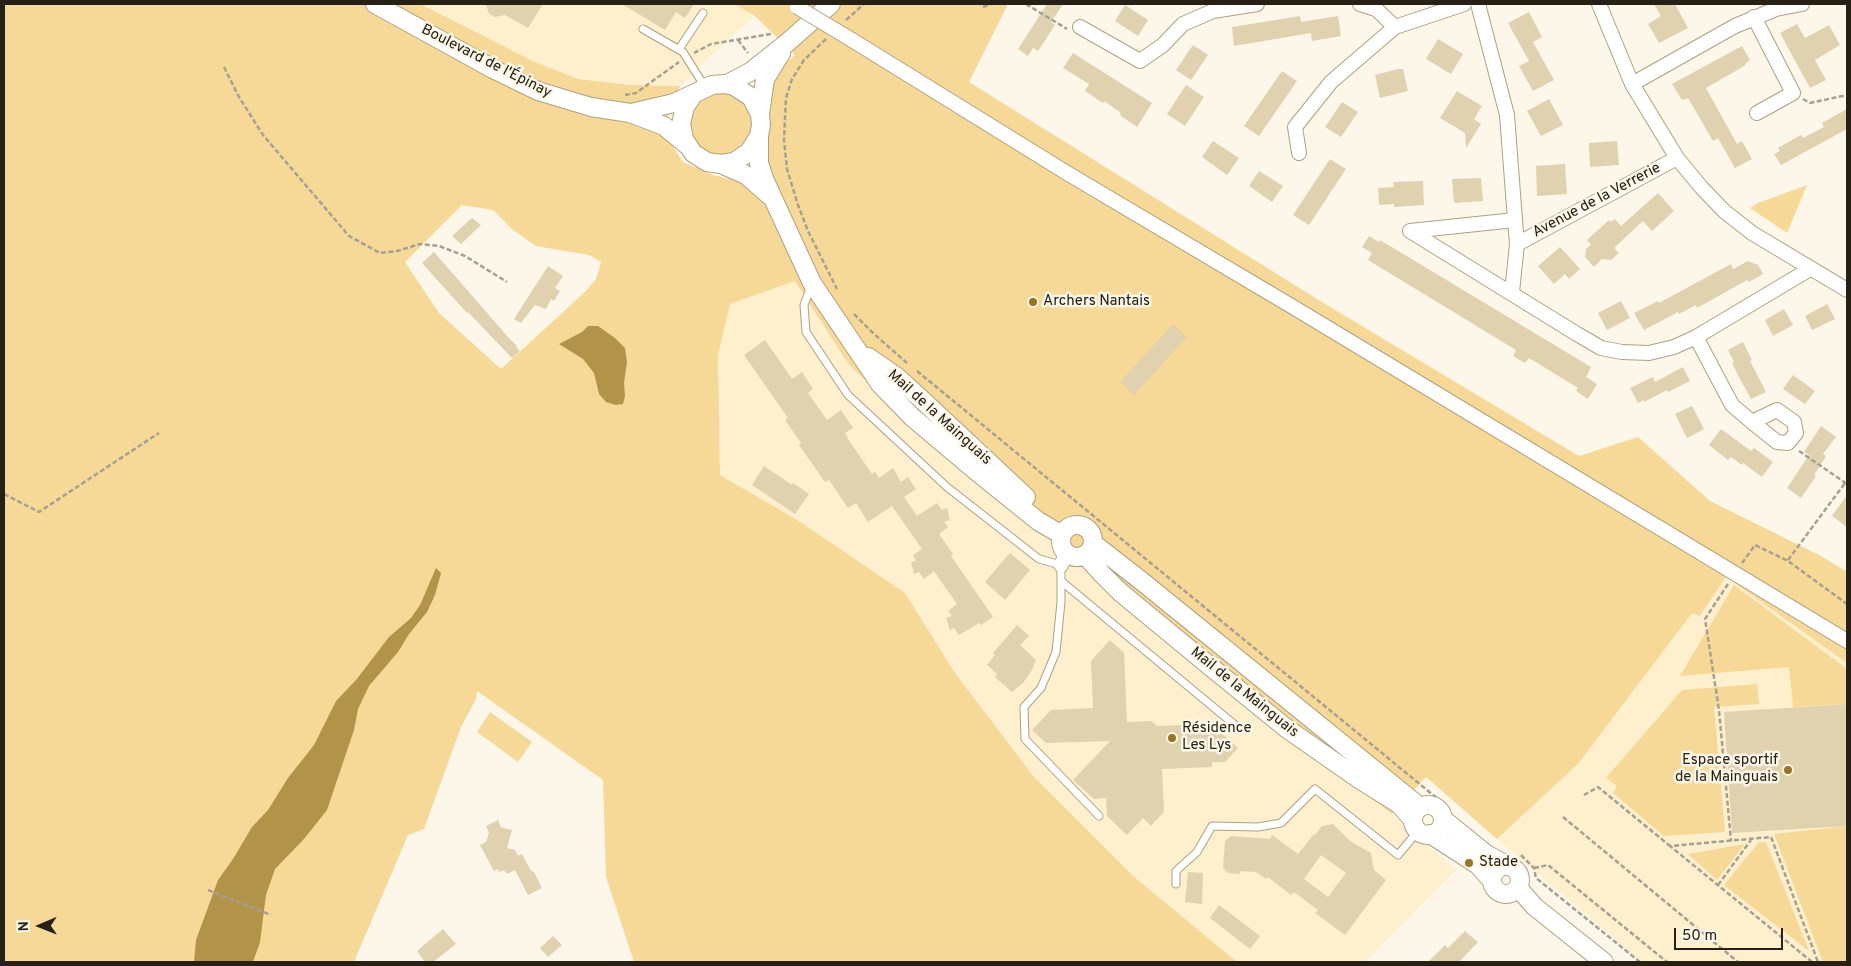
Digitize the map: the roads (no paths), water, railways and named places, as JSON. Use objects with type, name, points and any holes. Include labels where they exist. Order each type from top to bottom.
[{"type":"street","name":"Boulevard de l'Épinay","points":[[375,4],[493,69],[538,91],[591,107],[630,113],[664,126],[687,145]]},
{"type":"street","points":[[727,84],[750,72],[780,38],[831,4]]},
{"type":"street","points":[[1075,29],[1140,61],[1163,45],[1183,24],[1213,12],[1257,4]]},
{"type":"street","points":[[1360,4],[1376,9],[1395,26]]},
{"type":"street","points":[[1299,153],[1295,127],[1331,82],[1395,26],[1464,4]]},
{"type":"street","points":[[1478,4],[1508,115],[1517,244],[1512,292]]},
{"type":"street","points":[[1599,4],[1632,84],[1677,158],[1701,187],[1724,211],[1752,233],[1847,290]]},
{"type":"street","points":[[1632,84],[1735,26],[1775,6],[1802,4]]},
{"type":"street","points":[[794,5],[1067,173],[1293,306],[1847,641]]},
{"type":"street","points":[[1754,17],[1793,93],[1758,113]]},
{"type":"street","points":[[760,114],[751,97],[740,88],[727,84],[718,84],[700,91],[685,107],[682,118],[682,131],[687,145],[693,153],[702,159],[720,164],[734,162],[745,156],[753,148],[759,136],[765,80],[780,38]]},
{"type":"street","name":"Boulevard de l'Épinay","points":[[630,113],[666,106],[700,91]]},
{"type":"street","name":"Mail de la Mainguais","points":[[759,136],[759,163],[770,196],[782,217],[812,283],[880,384],[912,417],[1038,521],[1064,533]]},
{"type":"street","name":"Avenue de la Verrerie","points":[[1517,244],[1677,158]]},
{"type":"street","name":"Mail de la Mainguais","points":[[720,164],[746,175],[770,196]]},
{"type":"street","points":[[1515,220],[1410,231],[1602,348],[1622,352],[1649,353],[1674,347],[1696,337],[1810,269]]},
{"type":"street","points":[[1696,337],[1732,405],[1752,422],[1778,442],[1788,443],[1796,432],[1794,422],[1777,410],[1752,422]]},
{"type":"street","points":[[1075,525],[1086,527],[1092,535],[1089,550],[1076,557],[1064,559],[1062,545],[1064,533],[1075,525]]},
{"type":"street","name":"Mail de la Mainguais","points":[[1089,550],[1098,547],[1144,584],[1420,823],[1478,865],[1492,881],[1495,889],[1503,894],[1511,893],[1518,888]]},
{"type":"street","points":[[1444,812],[1439,829],[1420,823],[1426,805],[1434,806],[1444,812],[1486,854],[1511,858]]},
{"type":"street","points":[[1492,881],[1492,876],[1498,868],[1511,858]]},
{"type":"street","points":[[1511,858],[1513,867],[1519,872],[1521,880],[1518,888],[1535,907],[1604,962]]},
{"type":"lane","points":[[679,49],[703,13]]},
{"type":"lane","points":[[644,29],[683,52],[700,91]]},
{"type":"lane","points":[[812,283],[804,305],[806,332],[848,395],[947,486],[1039,559],[1064,559],[1056,652],[1041,688],[1024,708],[1025,739],[1099,816]]},
{"type":"lane","points":[[1061,581],[1235,725]]},
{"type":"lane","points":[[1176,884],[1176,871],[1197,852],[1212,826],[1258,827],[1281,823],[1315,789],[1398,855],[1420,823]]},
{"type":"place","name":"Archers Nantais","points":[[1033,302]]},
{"type":"place","name":"Résidence Les Lys","points":[[1172,738]]},
{"type":"place","name":"Espace sportif de la Mainguais","points":[[1788,770]]},
{"type":"place","name":"Stade","points":[[1469,863]]}]
